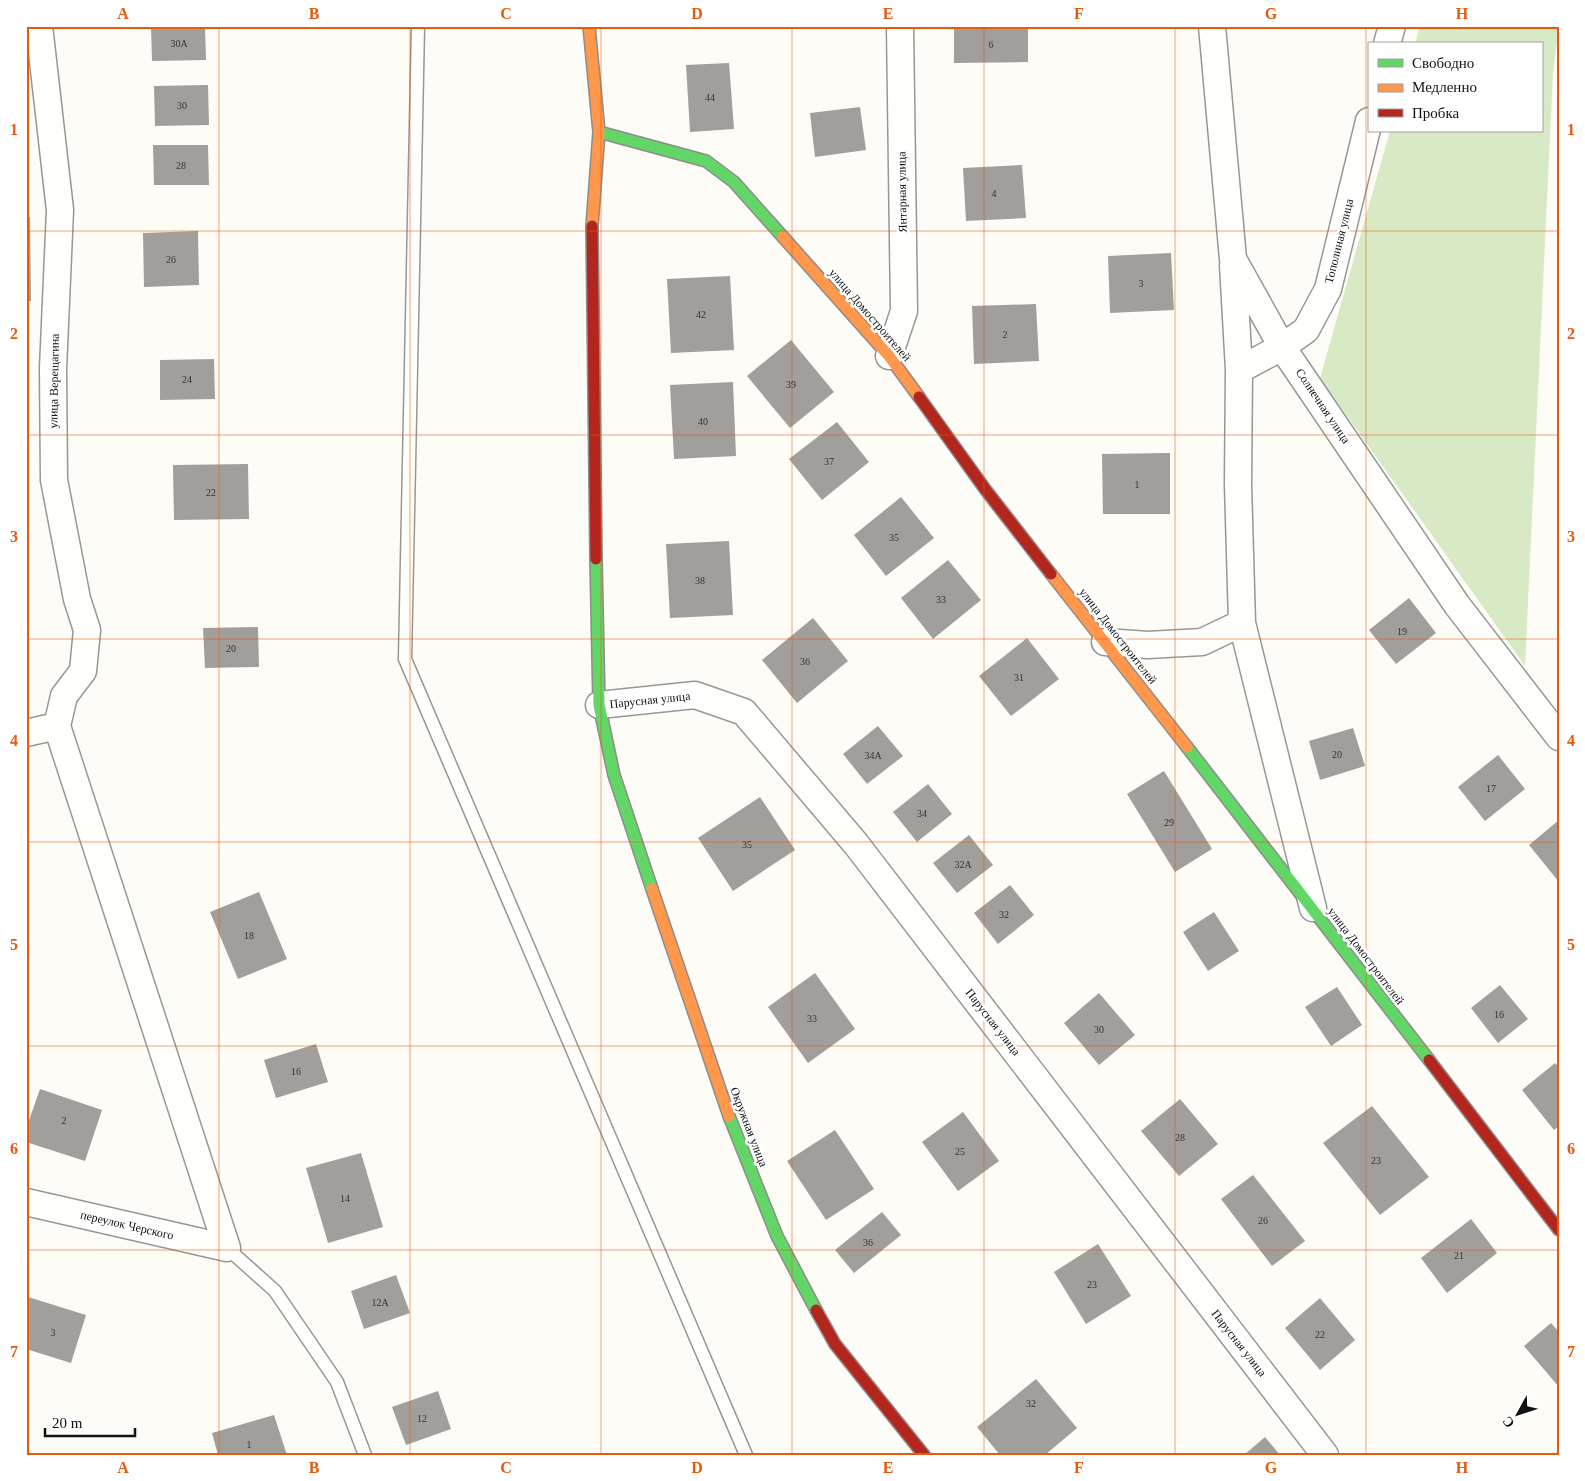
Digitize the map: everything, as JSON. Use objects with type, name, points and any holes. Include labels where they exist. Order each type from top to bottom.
[{"type":"street","name":"улица Верещагина","points":[[39,26],[60,210],[53,369],[54,480],[77,599],[87,630],[83,671],[64,696],[57,726]]},
{"type":"street","name":"Окружная улица","points":[[589,26],[599,132],[592,240],[594,474],[599,705],[614,775],[722,1096],[777,1236],[835,1344],[924,1455]]},
{"type":"street","name":"Янтарная улица","points":[[889,356],[904,312],[900,26]]},
{"type":"street","name":"Солнечная улица","points":[[1212,26],[1233,259],[1282,346],[1457,605],[1559,737]]},
{"type":"street","points":[[1388,42],[1392,26]]},
{"type":"street","name":"Тополиная улица","points":[[1239,370],[1306,330],[1328,289],[1368,125]]},
{"type":"street","name":"улица Домостроителей","points":[[599,132],[706,161],[734,182],[889,356],[985,489],[1313,908],[1559,1230]]},
{"type":"street","points":[[1233,259],[1239,370],[1238,484],[1242,623],[1313,908]]},
{"type":"street","points":[[1105,642],[1148,645],[1202,642],[1242,623]]},
{"type":"street","name":"Парусная улица","points":[[599,705],[695,694],[744,712],[856,844],[1325,1455]]},
{"type":"street","points":[[26,733],[57,726],[227,1248]]},
{"type":"street","name":"переулок Черского","points":[[26,1202],[227,1248]]},
{"type":"lane","points":[[418,26],[405,659],[746,1455]]},
{"type":"lane","points":[[227,1248],[275,1291],[337,1382],[365,1455]]},
{"type":"green space","points":[[1420,26],[1559,26],[1553,73],[1525,666],[1320,378],[1390,132],[1542,132],[1542,42],[1416,42]]},
{"type":"building","points":[[151,26],[205,26],[206,60],[152,61]]},
{"type":"building","points":[[954,26],[1028,26],[1028,62],[954,63]]},
{"type":"building","points":[[729,63],[734,129],[690,132],[686,65]]},
{"type":"building","points":[[208,85],[209,125],[155,126],[154,86]]},
{"type":"building","points":[[860,107],[866,150],[815,157],[810,113]]},
{"type":"building","points":[[153,145],[208,145],[209,185],[154,185]]},
{"type":"building","points":[[1022,165],[1026,218],[966,221],[963,168]]},
{"type":"building","points":[[26,217],[30,217],[31,301],[26,301]]},
{"type":"building","points":[[198,231],[199,285],[144,287],[143,233]]},
{"type":"building","points":[[1171,253],[1174,310],[1110,313],[1108,256]]},
{"type":"building","points":[[730,276],[734,350],[671,353],[667,279]]},
{"type":"building","points":[[1036,304],[1039,361],[974,364],[972,306]]},
{"type":"building","points":[[791,340],[834,392],[790,428],[747,376]]},
{"type":"building","points":[[214,359],[215,399],[160,400],[160,360]]},
{"type":"building","points":[[733,382],[736,456],[674,459],[670,385]]},
{"type":"building","points":[[837,422],[869,462],[822,500],[789,459]]},
{"type":"building","points":[[1170,453],[1170,514],[1103,514],[1102,454]]},
{"type":"building","points":[[248,464],[249,519],[174,520],[173,465]]},
{"type":"building","points":[[901,497],[934,538],[886,576],[854,535]]},
{"type":"building","points":[[729,541],[733,615],[670,618],[666,544]]},
{"type":"building","points":[[948,560],[981,600],[933,639],[901,598]]},
{"type":"building","points":[[1409,598],[1436,633],[1396,664],[1369,630]]},
{"type":"building","points":[[813,618],[848,661],[797,703],[762,660]]},
{"type":"building","points":[[258,627],[259,667],[205,668],[203,628]]},
{"type":"building","points":[[1027,638],[1059,679],[1011,716],[979,676]]},
{"type":"building","points":[[878,726],[903,756],[867,784],[843,754]]},
{"type":"building","points":[[1353,728],[1365,766],[1320,780],[1309,741]]},
{"type":"building","points":[[1498,755],[1525,789],[1485,821],[1458,787]]},
{"type":"building","points":[[1164,771],[1212,849],[1175,872],[1127,794]]},
{"type":"building","points":[[928,784],[952,814],[917,842],[893,812]]},
{"type":"building","points":[[760,797],[795,850],[733,891],[698,838]]},
{"type":"building","points":[[1559,820],[1559,882],[1529,845]]},
{"type":"building","points":[[969,835],[993,865],[957,893],[933,863]]},
{"type":"building","points":[[1010,885],[1034,915],[998,944],[974,913]]},
{"type":"building","points":[[259,892],[287,959],[238,979],[210,912]]},
{"type":"building","points":[[1214,912],[1239,951],[1208,971],[1183,932]]},
{"type":"building","points":[[815,973],[855,1029],[808,1063],[768,1007]]},
{"type":"building","points":[[1500,985],[1528,1019],[1498,1043],[1471,1008]]},
{"type":"building","points":[[1337,987],[1362,1025],[1331,1046],[1305,1007]]},
{"type":"building","points":[[1099,993],[1135,1035],[1099,1065],[1064,1023]]},
{"type":"building","points":[[316,1044],[328,1082],[276,1098],[264,1060]]},
{"type":"building","points":[[1555,1063],[1559,1067],[1559,1126],[1554,1130],[1522,1090]]},
{"type":"building","points":[[40,1089],[102,1110],[85,1161],[26,1142],[26,1129]]},
{"type":"building","points":[[1180,1099],[1218,1144],[1179,1176],[1141,1131]]},
{"type":"building","points":[[1372,1106],[1429,1177],[1380,1215],[1323,1143]]},
{"type":"building","points":[[963,1112],[999,1161],[958,1191],[922,1142]]},
{"type":"building","points":[[835,1130],[874,1189],[826,1220],[787,1161]]},
{"type":"building","points":[[361,1153],[383,1227],[328,1243],[306,1168]]},
{"type":"building","points":[[1253,1175],[1305,1241],[1272,1266],[1221,1199]]},
{"type":"building","points":[[882,1212],[901,1235],[854,1273],[835,1250]]},
{"type":"building","points":[[1471,1219],[1497,1253],[1447,1293],[1421,1258]]},
{"type":"building","points":[[1098,1244],[1131,1296],[1086,1324],[1054,1272]]},
{"type":"building","points":[[396,1275],[410,1313],[364,1329],[351,1291]]},
{"type":"building","points":[[28,1297],[86,1315],[71,1363],[26,1349],[26,1303]]},
{"type":"building","points":[[1320,1298],[1355,1340],[1320,1370],[1285,1328]]},
{"type":"building","points":[[1551,1323],[1559,1332],[1559,1387],[1524,1346]]},
{"type":"building","points":[[1036,1379],[1077,1428],[1045,1455],[1000,1455],[977,1427]]},
{"type":"building","points":[[438,1391],[451,1429],[406,1445],[392,1407]]},
{"type":"building","points":[[274,1415],[287,1455],[218,1455],[212,1433]]},
{"type":"building","points":[[1265,1437],[1280,1455],[1244,1455]]},
{"type":"traffic: fast","points":[[599,132],[706,161],[734,182],[783,237]]},
{"type":"traffic: fast","points":[[596,559],[599,705],[614,775],[652,889]]},
{"type":"traffic: fast","points":[[1187,747],[1429,1060]]},
{"type":"traffic: fast","points":[[729,1116],[777,1236],[816,1310]]},
{"type":"traffic: slow","points":[[589,26],[599,132],[592,226]]},
{"type":"traffic: slow","points":[[783,237],[889,356],[919,397]]},
{"type":"traffic: slow","points":[[1051,574],[1187,747]]},
{"type":"traffic: slow","points":[[652,889],[729,1116]]},
{"type":"traffic: jam","points":[[592,226],[596,559]]},
{"type":"traffic: jam","points":[[919,397],[985,489],[1051,574]]},
{"type":"traffic: jam","points":[[1429,1060],[1559,1230]]},
{"type":"traffic: jam","points":[[816,1310],[835,1344],[924,1455]]}]
